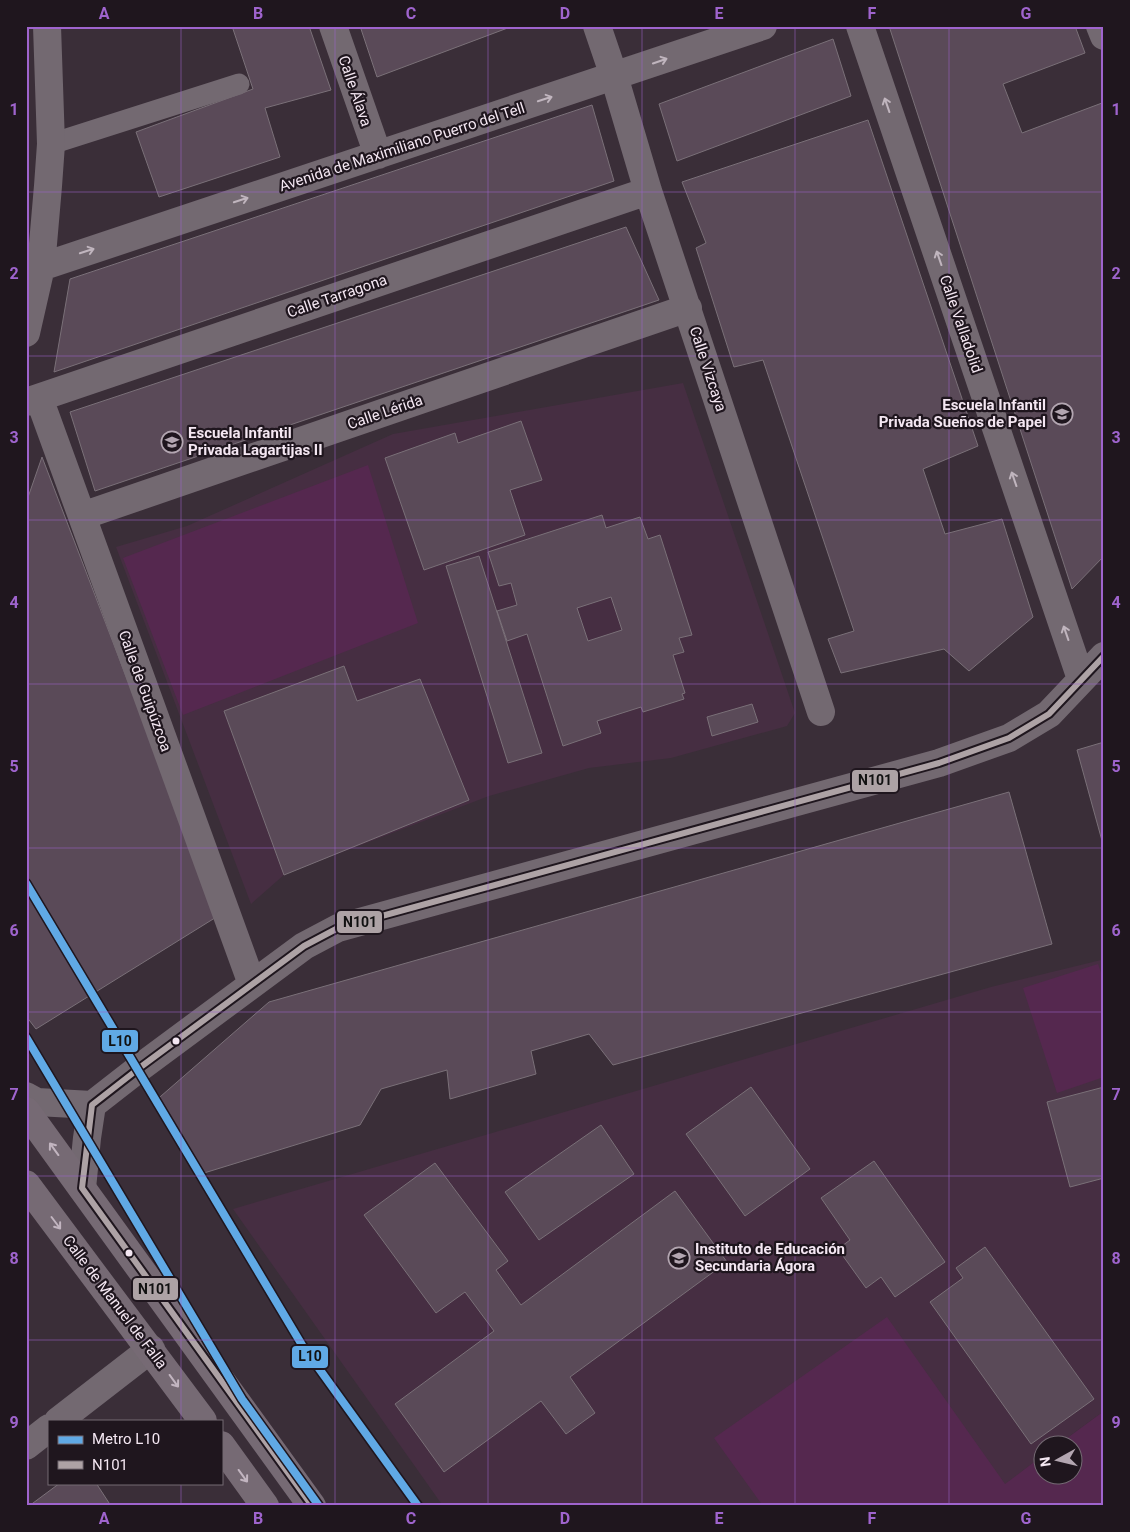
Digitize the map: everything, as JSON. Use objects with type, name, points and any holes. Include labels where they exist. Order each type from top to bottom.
[{"type":"main road","points":[[26,1110],[312,1506]]},
{"type":"main road","name":"Calle de Manuel de Falla","points":[[26,1184],[202,1420]]},
{"type":"main road","points":[[222,1447],[265,1506]]},
{"type":"street","points":[[26,333],[41,267],[51,144],[48,26]]},
{"type":"street","name":"Calle Álava","points":[[333,26],[378,155]]},
{"type":"street","name":"Calle Vizcaya","points":[[597,26],[648,190],[821,712]]},
{"type":"street","name":"Avenida de Maximiliano Puerro del Tell","points":[[41,267],[764,26]]},
{"type":"street","name":"Calle Valladolid","points":[[860,26],[1082,679]]},
{"type":"street","points":[[1100,26],[1104,36]]},
{"type":"street","name":"Calle Tarragona","points":[[32,400],[648,190]]},
{"type":"street","name":"Calle Lérida","points":[[82,516],[688,308]]},
{"type":"street","name":"Calle de Guipúzcoa","points":[[32,400],[82,516],[252,984]]},
{"type":"street","points":[[26,1096],[37,1102],[92,1105],[304,946],[338,928],[939,763],[1009,738],[1049,714],[1104,656]]},
{"type":"street","points":[[82,1188],[86,1138],[92,1105]]},
{"type":"street","points":[[59,1420],[151,1349]]},
{"type":"street","points":[[26,1446],[48,1429]]},
{"type":"lane","points":[[51,144],[240,84]]},
{"type":"shaded area","points":[[683,383],[795,713],[787,726],[671,758],[589,768],[489,796],[285,874],[251,904],[116,547],[187,526],[393,434]]},
{"type":"shaded area","points":[[368,465],[418,623],[183,715],[123,558]]},
{"type":"shaded area","name":"Instituto de Educación Secundaria Ágora","points":[[1101,960],[1104,968],[1104,1411],[1073,1434],[1032,1434],[1032,1464],[977,1506],[443,1506],[233,1209],[991,987]]},
{"type":"shaded area","points":[[1098,964],[1104,981],[1104,1077],[1057,1093],[1023,988]]},
{"type":"shaded area","points":[[887,1317],[1005,1484],[1032,1464],[1032,1484],[1082,1484],[1082,1434],[1073,1434],[1104,1411],[1104,1506],[763,1506],[714,1438]]},
{"type":"building","points":[[232,26],[309,26],[331,90],[265,108],[280,157],[159,197],[136,132],[253,89]]},
{"type":"building","points":[[360,26],[513,26],[377,77]]},
{"type":"building","points":[[889,26],[1075,26],[1085,53],[1003,84],[1022,133],[1102,103],[1104,110],[1104,556],[1072,589]]},
{"type":"building","points":[[833,39],[851,96],[677,161],[659,104]]},
{"type":"building","points":[[592,105],[614,181],[54,372],[70,279]]},
{"type":"building","points":[[868,120],[978,446],[923,469],[945,534],[1002,519],[1033,617],[969,671],[944,649],[841,673],[828,639],[854,631],[763,360],[734,367],[696,248],[706,243],[682,182]]},
{"type":"building","points":[[626,227],[659,300],[95,491],[70,412]]},
{"type":"building","points":[[521,421],[542,480],[510,490],[525,535],[424,570],[385,458],[455,433],[458,443]]},
{"type":"building","points":[[42,457],[218,916],[36,1029],[26,1016],[26,503]]},
{"type":"building","points":[[602,515],[606,528],[640,517],[648,539],[660,535],[692,635],[679,638],[684,652],[673,655],[685,693],[682,694],[684,699],[643,712],[641,707],[597,721],[601,733],[563,746],[527,634],[507,641],[497,611],[517,605],[511,583],[499,586],[488,552]],"holes":[[[611,597],[622,630],[588,641],[577,608]]]},
{"type":"building","points":[[479,556],[542,753],[508,763],[446,566]]},
{"type":"building","points":[[344,666],[357,701],[420,679],[469,800],[284,875],[224,711]]},
{"type":"building","points":[[752,704],[758,722],[712,736],[707,717]]},
{"type":"building","points":[[1104,742],[1104,848],[1077,750]]},
{"type":"building","points":[[1009,792],[1052,944],[613,1065],[589,1034],[531,1051],[536,1074],[450,1099],[447,1070],[381,1089],[360,1125],[204,1173],[153,1103],[269,1002]]},
{"type":"building","points":[[751,1087],[810,1169],[745,1216],[686,1134]]},
{"type":"building","points":[[1104,1087],[1104,1178],[1070,1187],[1047,1102]]},
{"type":"building","points":[[601,1125],[634,1174],[539,1240],[505,1192]]},
{"type":"building","points":[[874,1161],[945,1262],[895,1297],[881,1277],[866,1288],[838,1249],[850,1240],[821,1198]]},
{"type":"building","points":[[435,1163],[508,1261],[496,1270],[521,1305],[675,1191],[727,1262],[570,1377],[595,1413],[566,1434],[541,1401],[444,1472],[395,1404],[494,1331],[465,1292],[436,1313],[364,1215]]},
{"type":"building","points":[[985,1247],[1094,1399],[1045,1434],[1032,1434],[1031,1444],[930,1302],[963,1278],[956,1268]]},
{"type":"building","points":[[59,1484],[97,1484],[111,1506],[29,1506]]},
{"type":"metro line","name":"L10","points":[[26,883],[302,1345],[418,1506]]},
{"type":"metro line","name":"L10","points":[[26,1037],[242,1399],[319,1506]]},
{"type":"transit line","name":"N101","points":[[312,1506],[82,1188],[92,1105],[304,946],[338,928],[939,763],[1009,738],[1049,714],[1104,656]]},
{"type":"place","name":"Escuela Infantil Privada Sueños de Papel","points":[[1062,414]]},
{"type":"place","name":"Escuela Infantil Privada Lagartijas II","points":[[172,442]]},
{"type":"place","name":"Instituto de Educación Secundaria Ágora","points":[[679,1258]]}]
